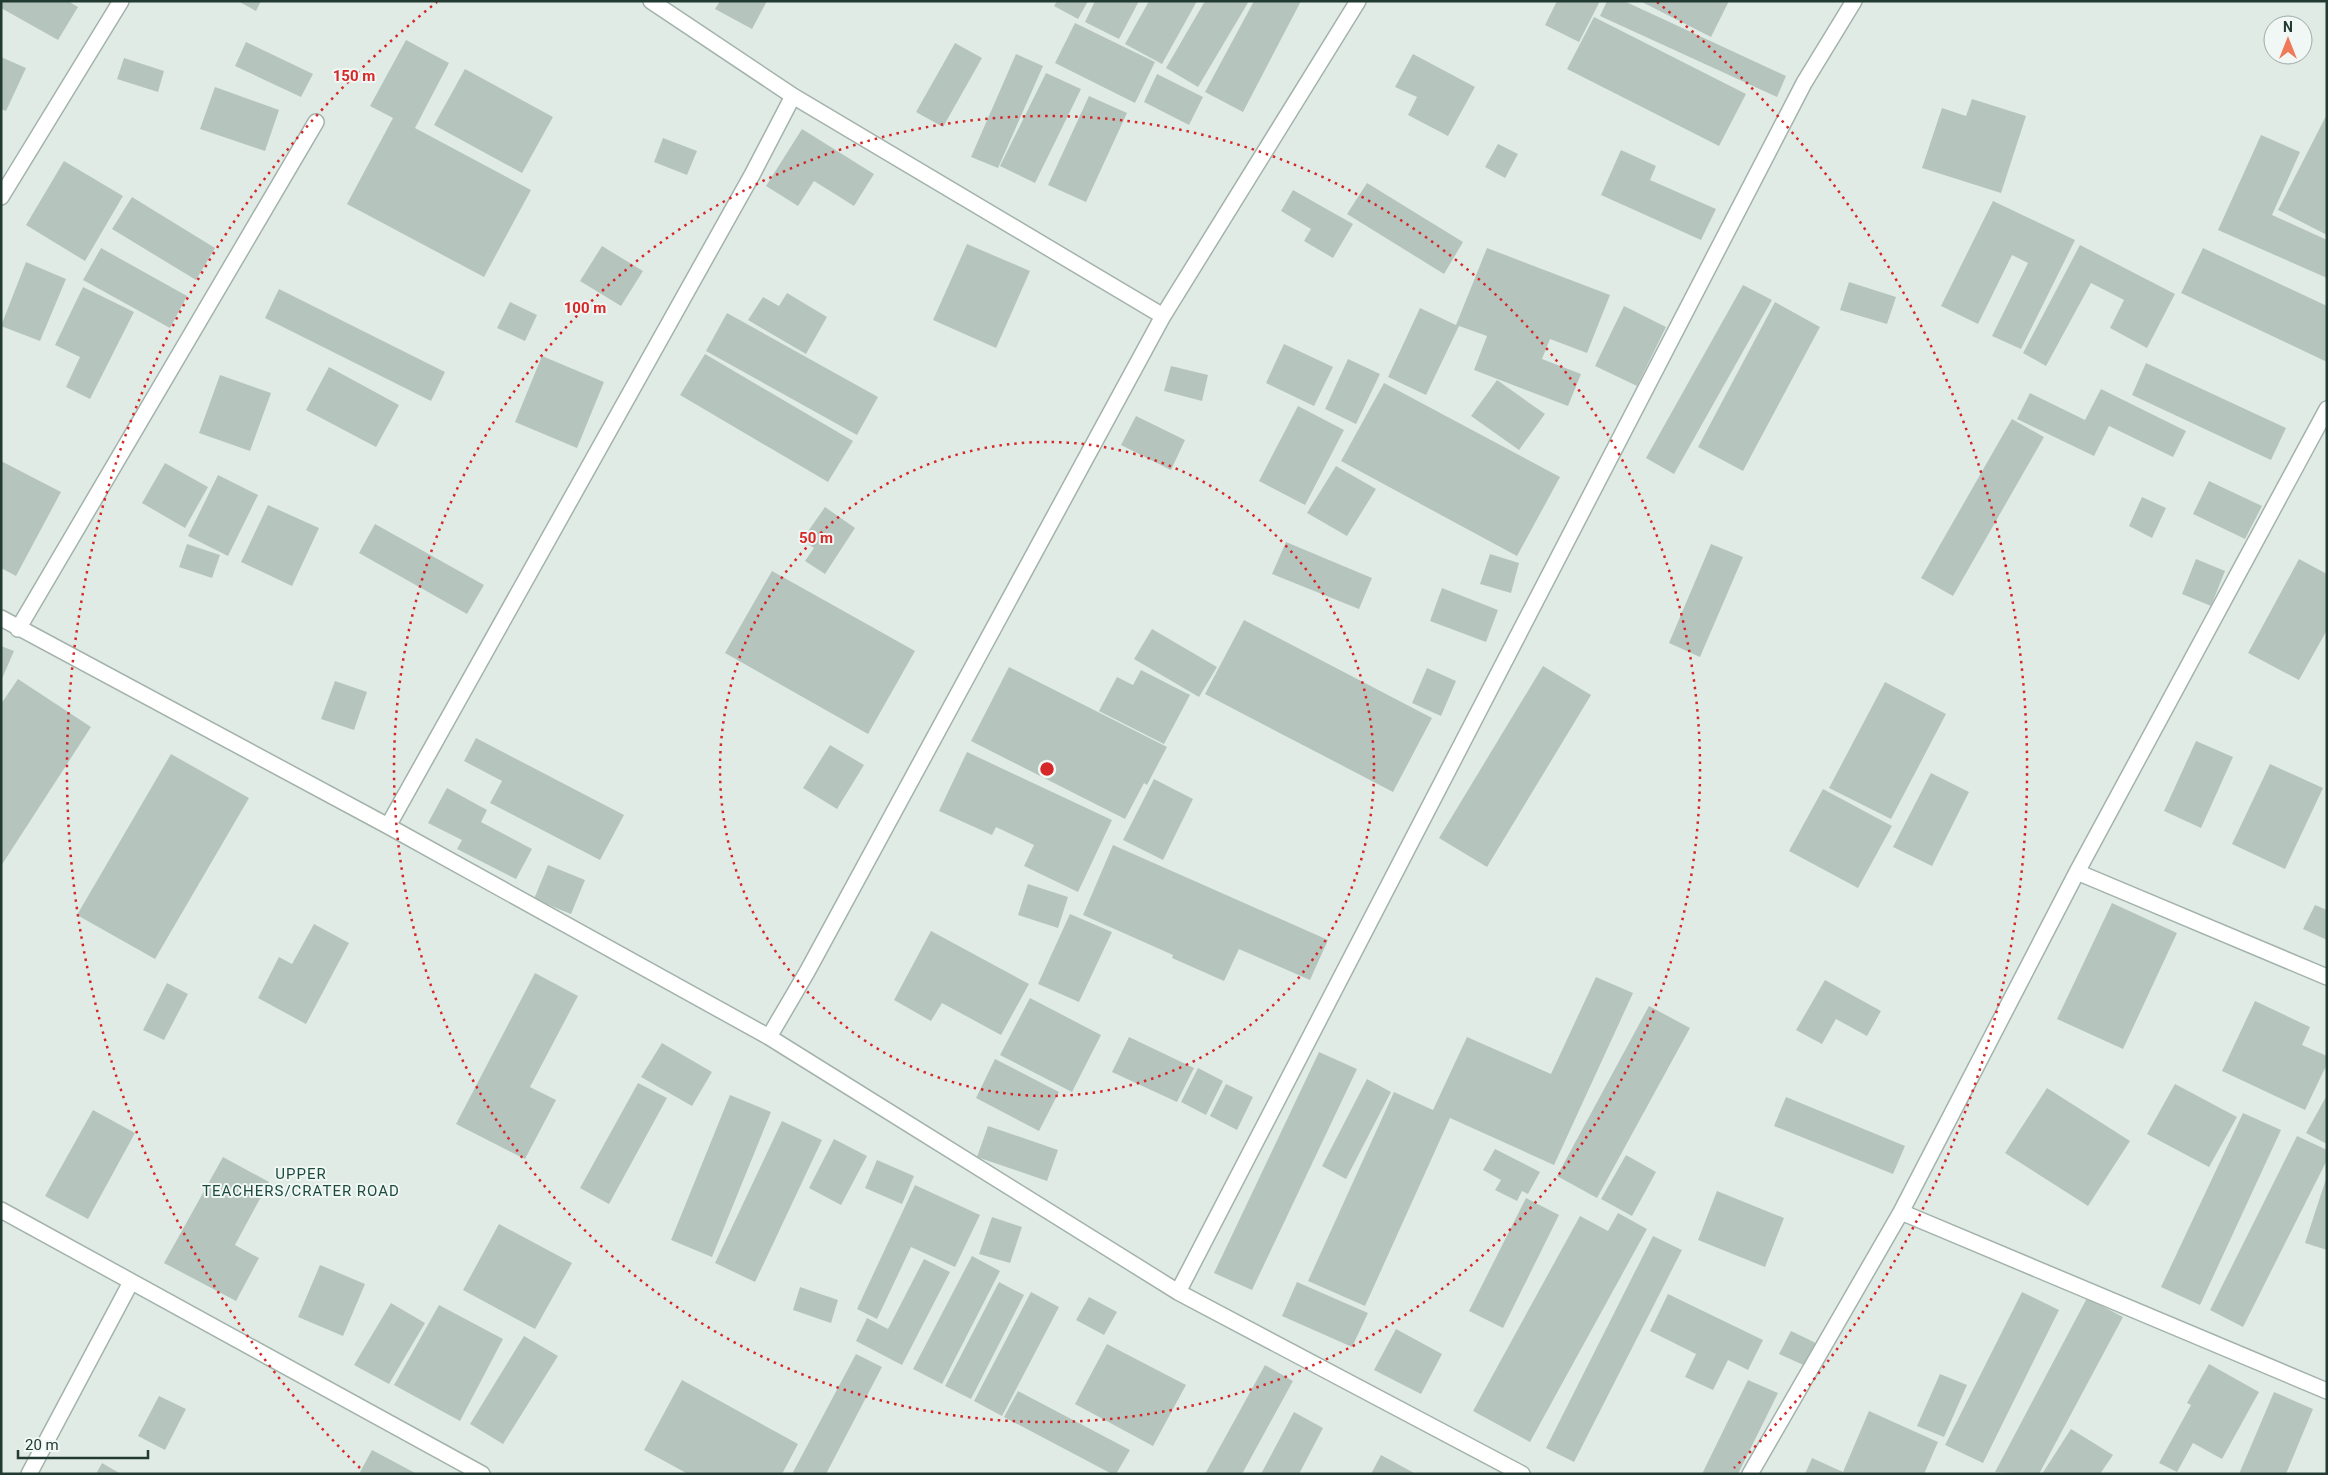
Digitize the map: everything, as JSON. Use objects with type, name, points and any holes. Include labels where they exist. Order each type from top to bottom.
[{"type":"street","points":[[1,197],[122,1]]},
{"type":"street","points":[[651,1],[793,96],[1163,316]]},
{"type":"street","points":[[769,1037],[807,972],[1163,316],[1358,1]]},
{"type":"street","points":[[1178,1292],[1794,100],[1854,1]]},
{"type":"street","points":[[388,826],[752,175],[793,96]]},
{"type":"street","points":[[18,629],[316,122]]},
{"type":"street","points":[[1750,1474],[1901,1212],[2077,872],[2327,409]]},
{"type":"street","points":[[1,618],[18,629],[388,826],[769,1037],[1178,1292],[1522,1474]]},
{"type":"street","points":[[2077,872],[2327,977]]},
{"type":"street","points":[[1,1210],[482,1474]]},
{"type":"street","points":[[1901,1212],[2327,1391]]},
{"type":"street","points":[[29,1474],[131,1282]]},
{"type":"building","points":[[1,1],[68,1],[78,7],[58,40],[1,8]]},
{"type":"building","points":[[238,1],[261,1],[256,11]]},
{"type":"building","points":[[720,1],[767,1],[752,29],[715,9]]},
{"type":"building","points":[[1057,1],[1088,1],[1078,19],[1054,6]]},
{"type":"building","points":[[1095,1],[1139,1],[1119,39],[1085,22]]},
{"type":"building","points":[[1149,1],[1197,1],[1162,64],[1125,44]]},
{"type":"building","points":[[1205,1],[1249,1],[1198,87],[1166,68]]},
{"type":"building","points":[[1254,1],[1301,1],[1243,112],[1205,92]]},
{"type":"building","points":[[1557,1],[1600,1],[1579,42],[1545,25]]},
{"type":"building","points":[[1607,1],[1624,1],[1786,76],[1777,97],[1600,16]]},
{"type":"building","points":[[1640,1],[1729,1],[1711,37]]},
{"type":"building","points":[[1594,17],[1746,94],[1719,146],[1567,69]]},
{"type":"building","points":[[1075,23],[1155,62],[1135,103],[1055,63]]},
{"type":"building","points":[[406,40],[449,63],[415,128],[531,190],[484,277],[347,204],[393,118],[370,106]]},
{"type":"building","points":[[246,42],[313,74],[301,97],[235,66]]},
{"type":"building","points":[[955,43],[982,58],[943,127],[916,112]]},
{"type":"building","points":[[1016,54],[1043,66],[998,168],[971,157]]},
{"type":"building","points":[[1413,54],[1475,87],[1448,136],[1408,115],[1417,97],[1395,87]]},
{"type":"building","points":[[1,57],[26,68],[6,111],[1,109]]},
{"type":"building","points":[[124,58],[164,71],[158,92],[117,79]]},
{"type":"building","points":[[465,69],[553,117],[522,173],[434,125]]},
{"type":"building","points":[[1046,73],[1081,89],[1035,183],[1000,166]]},
{"type":"building","points":[[1157,74],[1203,97],[1189,125],[1144,102]]},
{"type":"building","points":[[215,87],[279,110],[265,151],[200,129]]},
{"type":"building","points":[[1089,96],[1127,113],[1086,202],[1048,185]]},
{"type":"building","points":[[1972,99],[2026,116],[2001,193],[1922,168],[1942,108],[1966,116]]},
{"type":"building","points":[[2327,114],[2327,235],[2278,210]]},
{"type":"building","points":[[802,129],[874,174],[854,206],[814,181],[798,206],[766,186]]},
{"type":"building","points":[[2261,135],[2300,152],[2272,215],[2327,240],[2327,278],[2218,230]]},
{"type":"building","points":[[663,138],[697,151],[687,175],[654,162]]},
{"type":"building","points":[[1498,144],[1518,154],[1505,178],[1485,167]]},
{"type":"building","points":[[1621,150],[1656,166],[1650,180],[1716,209],[1701,240],[1601,195]]},
{"type":"building","points":[[64,161],[123,196],[85,261],[26,225]]},
{"type":"building","points":[[1367,183],[1463,242],[1444,274],[1347,214]]},
{"type":"building","points":[[1293,190],[1353,224],[1333,258],[1304,241],[1311,229],[1281,211]]},
{"type":"building","points":[[132,197],[215,248],[196,280],[112,229]]},
{"type":"building","points":[[1993,201],[2075,240],[2021,349],[1992,336],[2028,263],[2012,255],[1978,324],[1941,306]]},
{"type":"building","points":[[967,244],[1030,271],[996,348],[933,320]]},
{"type":"building","points":[[2080,245],[2175,294],[2147,348],[2110,328],[2124,300],[2091,283],[2046,366],[2023,353]]},
{"type":"building","points":[[602,246],[643,271],[621,306],[580,281]]},
{"type":"building","points":[[101,248],[187,296],[170,328],[83,280]]},
{"type":"building","points":[[1487,248],[1610,295],[1587,353],[1550,339],[1542,359],[1581,374],[1568,406],[1474,370],[1487,336],[1459,326],[1426,395],[1388,377],[1420,308],[1456,325]]},
{"type":"building","points":[[2203,248],[2327,306],[2327,362],[2181,293]]},
{"type":"building","points":[[26,262],[66,279],[40,341],[1,326]]},
{"type":"building","points":[[1849,282],[1896,297],[1887,324],[1840,310]]},
{"type":"building","points":[[1743,285],[1772,300],[1674,474],[1646,458]]},
{"type":"building","points":[[83,287],[134,312],[90,399],[66,387],[80,357],[55,345]]},
{"type":"building","points":[[279,289],[445,372],[431,401],[265,318]]},
{"type":"building","points":[[787,293],[827,317],[806,354],[748,320],[763,297],[779,306]]},
{"type":"building","points":[[510,302],[537,315],[525,341],[497,328]]},
{"type":"building","points":[[1775,302],[1820,327],[1743,471],[1698,447]]},
{"type":"building","points":[[1624,306],[1666,327],[1637,386],[1595,366]]},
{"type":"building","points":[[727,313],[878,397],[857,435],[706,351]]},
{"type":"building","points":[[1284,344],[1333,367],[1314,406],[1266,383]]},
{"type":"building","points":[[705,354],[853,441],[828,482],[680,395]]},
{"type":"building","points":[[542,356],[604,382],[577,448],[515,422]]},
{"type":"building","points":[[1348,359],[1380,374],[1356,424],[1325,409]]},
{"type":"building","points":[[2146,363],[2286,428],[2271,460],[2132,395]]},
{"type":"building","points":[[1171,366],[1208,375],[1202,401],[1164,391]]},
{"type":"building","points":[[329,367],[399,405],[376,447],[306,410]]},
{"type":"building","points":[[220,375],[271,393],[250,451],[199,433]]},
{"type":"building","points":[[1497,380],[1545,414],[1519,450],[1471,416]]},
{"type":"building","points":[[1384,383],[1560,477],[1517,556],[1341,461]]},
{"type":"building","points":[[2101,389],[2186,431],[2173,457],[2109,426],[2094,456],[2017,419],[2030,393],[2085,420]]},
{"type":"building","points":[[1298,406],[1344,430],[1305,505],[1259,481]]},
{"type":"building","points":[[1136,416],[1185,440],[1171,470],[1121,445]]},
{"type":"building","points":[[2012,419],[2044,437],[1953,596],[1921,578]]},
{"type":"building","points":[[1,461],[61,492],[16,576],[1,568]]},
{"type":"building","points":[[165,463],[208,487],[185,528],[142,503]]},
{"type":"building","points":[[1336,466],[1376,489],[1347,536],[1307,513]]},
{"type":"building","points":[[218,475],[258,495],[228,556],[188,536]]},
{"type":"building","points":[[2209,481],[2262,506],[2245,539],[2193,514]]},
{"type":"building","points":[[2142,497],[2166,508],[2152,538],[2129,526]]},
{"type":"building","points":[[268,505],[319,528],[292,586],[241,562]]},
{"type":"building","points":[[825,507],[855,528],[825,574],[805,561],[814,548],[802,540]]},
{"type":"building","points":[[375,524],[484,585],[467,614],[359,553]]},
{"type":"building","points":[[1286,542],[1372,578],[1359,609],[1272,574]]},
{"type":"building","points":[[187,544],[220,555],[212,578],[179,567]]},
{"type":"building","points":[[1711,544],[1743,557],[1700,657],[1669,643]]},
{"type":"building","points":[[1490,554],[1519,563],[1511,593],[1480,584]]},
{"type":"building","points":[[2196,559],[2225,571],[2211,606],[2182,594]]},
{"type":"building","points":[[2299,559],[2327,574],[2327,630],[2299,680],[2248,653]]},
{"type":"building","points":[[772,571],[915,651],[868,734],[725,653]]},
{"type":"building","points":[[1442,588],[1498,610],[1486,642],[1430,621]]},
{"type":"building","points":[[1244,620],[1432,718],[1393,792],[1205,694]]},
{"type":"building","points":[[1152,629],[1217,667],[1199,697],[1134,659]]},
{"type":"building","points":[[1,646],[14,651],[1,681]]},
{"type":"building","points":[[1543,666],[1591,695],[1487,867],[1439,838]]},
{"type":"building","points":[[1009,667],[1167,747],[1147,785],[1144,783],[1125,819],[971,741]]},
{"type":"building","points":[[1427,668],[1456,681],[1441,716],[1412,703]]},
{"type":"building","points":[[1141,670],[1190,695],[1164,744],[1099,711],[1117,677],[1133,685]]},
{"type":"building","points":[[18,679],[91,727],[1,866],[1,704]]},
{"type":"building","points":[[335,681],[367,692],[354,730],[321,719]]},
{"type":"building","points":[[1885,682],[1946,714],[1891,819],[1829,788]]},
{"type":"building","points":[[476,738],[624,815],[600,860],[490,803],[502,781],[464,761]]},
{"type":"building","points":[[2196,741],[2233,757],[2201,828],[2164,811]]},
{"type":"building","points":[[830,745],[864,765],[837,809],[803,788]]},
{"type":"building","points":[[967,752],[1112,820],[1078,892],[1024,866],[1034,845],[996,827],[992,835],[939,811]]},
{"type":"building","points":[[171,754],[249,798],[155,959],[77,915]]},
{"type":"building","points":[[2270,764],[2323,788],[2285,869],[2232,844]]},
{"type":"building","points":[[1931,773],[1969,792],[1932,866],[1893,847]]},
{"type":"building","points":[[1154,779],[1193,799],[1163,860],[1123,840]]},
{"type":"building","points":[[447,788],[487,810],[481,822],[532,849],[516,879],[457,849],[462,840],[428,823]]},
{"type":"building","points":[[1823,789],[1892,826],[1858,888],[1789,851]]},
{"type":"building","points":[[1113,845],[1328,940],[1310,980],[1239,949],[1224,981],[1172,958],[1173,955],[1083,915]]},
{"type":"building","points":[[548,865],[585,880],[571,914],[534,899]]},
{"type":"building","points":[[1028,884],[1068,897],[1058,928],[1018,915]]},
{"type":"building","points":[[2112,903],[2177,933],[2123,1049],[2057,1019]]},
{"type":"building","points":[[2315,905],[2327,910],[2327,940],[2303,929]]},
{"type":"building","points":[[1070,914],[1112,932],[1079,1002],[1038,984]]},
{"type":"building","points":[[314,924],[349,943],[306,1024],[258,998],[279,957],[292,964]]},
{"type":"building","points":[[931,931],[1029,984],[1001,1035],[942,1003],[931,1021],[894,1000]]},
{"type":"building","points":[[535,973],[578,996],[530,1087],[556,1100],[525,1159],[456,1124]]},
{"type":"building","points":[[1596,977],[1633,993],[1554,1165],[1450,1118],[1365,1306],[1308,1281],[1394,1092],[1433,1110],[1467,1037],[1551,1074]]},
{"type":"building","points":[[1825,980],[1881,1011],[1867,1036],[1836,1019],[1822,1044],[1796,1030]]},
{"type":"building","points":[[167,983],[188,994],[164,1040],[143,1030]]},
{"type":"building","points":[[1030,998],[1101,1035],[1072,1092],[1000,1055]]},
{"type":"building","points":[[2255,1001],[2310,1027],[2302,1045],[2327,1056],[2327,1064],[2305,1110],[2222,1071]]},
{"type":"building","points":[[1649,1006],[1690,1028],[1597,1198],[1557,1176]]},
{"type":"building","points":[[1129,1037],[1194,1068],[1177,1102],[1112,1072]]},
{"type":"building","points":[[662,1043],[712,1072],[692,1106],[641,1077]]},
{"type":"building","points":[[1319,1052],[1357,1069],[1252,1290],[1214,1273]]},
{"type":"building","points":[[995,1059],[1059,1092],[1039,1131],[976,1098]]},
{"type":"building","points":[[1198,1068],[1223,1081],[1206,1115],[1181,1102]]},
{"type":"building","points":[[1367,1079],[1391,1092],[1346,1179],[1322,1166]]},
{"type":"building","points":[[638,1083],[667,1098],[609,1204],[580,1188]]},
{"type":"building","points":[[1226,1084],[1253,1097],[1237,1130],[1210,1116]]},
{"type":"building","points":[[2175,1084],[2237,1117],[2209,1167],[2147,1134]]},
{"type":"building","points":[[2047,1088],[2130,1141],[2088,1206],[2005,1153]]},
{"type":"building","points":[[730,1095],[771,1112],[712,1257],[671,1240]]},
{"type":"building","points":[[2327,1095],[2327,1144],[2306,1133]]},
{"type":"building","points":[[1786,1097],[1905,1146],[1893,1174],[1774,1126]]},
{"type":"building","points":[[93,1110],[135,1133],[88,1219],[45,1196]]},
{"type":"building","points":[[2243,1113],[2281,1130],[2200,1305],[2161,1287]]},
{"type":"building","points":[[782,1121],[822,1140],[755,1282],[715,1263]]},
{"type":"building","points":[[988,1126],[1058,1150],[1047,1181],[977,1157]]},
{"type":"building","points":[[2297,1136],[2327,1150],[2327,1160],[2243,1327],[2210,1310]]},
{"type":"building","points":[[834,1139],[867,1156],[841,1205],[809,1188]]},
{"type":"building","points":[[1495,1149],[1540,1172],[1528,1194],[1522,1191],[1517,1201],[1495,1190],[1501,1180],[1483,1170]]},
{"type":"building","points":[[1626,1155],[1656,1172],[1632,1216],[1601,1199]]},
{"type":"building","points":[[223,1157],[269,1182],[235,1245],[259,1258],[236,1301],[164,1263]]},
{"type":"building","points":[[877,1160],[914,1176],[902,1204],[865,1188]]},
{"type":"building","points":[[2327,1176],[2327,1250],[2305,1243]]},
{"type":"building","points":[[915,1185],[980,1215],[955,1267],[911,1247],[877,1319],[857,1309]]},
{"type":"building","points":[[1717,1191],[1784,1218],[1765,1267],[1698,1240]]},
{"type":"building","points":[[1526,1198],[1559,1215],[1503,1328],[1469,1311]]},
{"type":"building","points":[[1618,1213],[1647,1229],[1530,1442],[1473,1411],[1580,1216],[1608,1231]]},
{"type":"building","points":[[992,1217],[1022,1227],[1010,1263],[979,1254]]},
{"type":"building","points":[[499,1224],[572,1263],[535,1329],[463,1290]]},
{"type":"building","points":[[1653,1236],[1682,1250],[1574,1462],[1546,1448]]},
{"type":"building","points":[[972,1256],[1000,1271],[942,1384],[913,1369]]},
{"type":"building","points":[[924,1259],[950,1272],[902,1365],[856,1341],[867,1318],[888,1329]]},
{"type":"building","points":[[320,1265],[365,1284],[343,1336],[298,1317]]},
{"type":"building","points":[[999,1282],[1024,1295],[971,1399],[945,1386]]},
{"type":"building","points":[[1297,1282],[1368,1313],[1352,1347],[1282,1316]]},
{"type":"building","points":[[800,1287],[838,1300],[831,1323],[793,1310]]},
{"type":"building","points":[[1031,1292],[1059,1307],[1002,1416],[974,1401]]},
{"type":"building","points":[[2022,1292],[2059,1310],[1983,1463],[1945,1445]]},
{"type":"building","points":[[1668,1294],[1763,1340],[1748,1370],[1728,1360],[1713,1390],[1685,1377],[1696,1354],[1650,1331]]},
{"type":"building","points":[[1089,1297],[1117,1312],[1104,1335],[1076,1320]]},
{"type":"building","points":[[2087,1298],[2123,1317],[2039,1474],[1995,1472]]},
{"type":"building","points":[[391,1303],[425,1323],[389,1384],[354,1365]]},
{"type":"building","points":[[439,1305],[503,1339],[460,1421],[394,1385]]},
{"type":"building","points":[[1396,1329],[1442,1354],[1421,1394],[1374,1370]]},
{"type":"building","points":[[1791,1331],[1820,1345],[1810,1368],[1779,1354]]},
{"type":"building","points":[[524,1336],[558,1356],[503,1444],[470,1424]]},
{"type":"building","points":[[1107,1344],[1186,1385],[1153,1446],[1075,1404]]},
{"type":"building","points":[[856,1354],[882,1367],[826,1474],[792,1474]]},
{"type":"building","points":[[2209,1364],[2259,1392],[2222,1459],[2193,1443],[2177,1472],[2159,1463],[2191,1405],[2187,1403]]},
{"type":"building","points":[[1265,1365],[1293,1381],[1242,1474],[1205,1474]]},
{"type":"building","points":[[1940,1374],[1967,1385],[1944,1437],[1917,1426]]},
{"type":"building","points":[[682,1380],[798,1444],[782,1474],[688,1474],[644,1450]]},
{"type":"building","points":[[1748,1380],[1778,1393],[1738,1474],[1702,1474]]},
{"type":"building","points":[[1018,1391],[1130,1450],[1116,1474],[1112,1474],[1004,1417]]},
{"type":"building","points":[[2274,1392],[2313,1409],[2286,1474],[2239,1474]]},
{"type":"building","points":[[159,1396],[186,1409],[165,1450],[138,1436]]},
{"type":"building","points":[[1869,1411],[1938,1442],[1924,1474],[1805,1474],[1812,1458],[1843,1472]]},
{"type":"building","points":[[1294,1412],[1323,1428],[1299,1474],[1261,1474]]},
{"type":"building","points":[[2071,1429],[2113,1455],[2100,1474],[2042,1474]]},
{"type":"building","points":[[372,1450],[417,1474],[359,1474]]},
{"type":"building","points":[[1381,1455],[1416,1474],[1371,1474]]},
{"type":"building","points":[[102,1463],[121,1474],[96,1474]]},
{"type":"district","name":"UPPER TEACHERS/CRATER ROAD","points":[[301,1182]]}]
